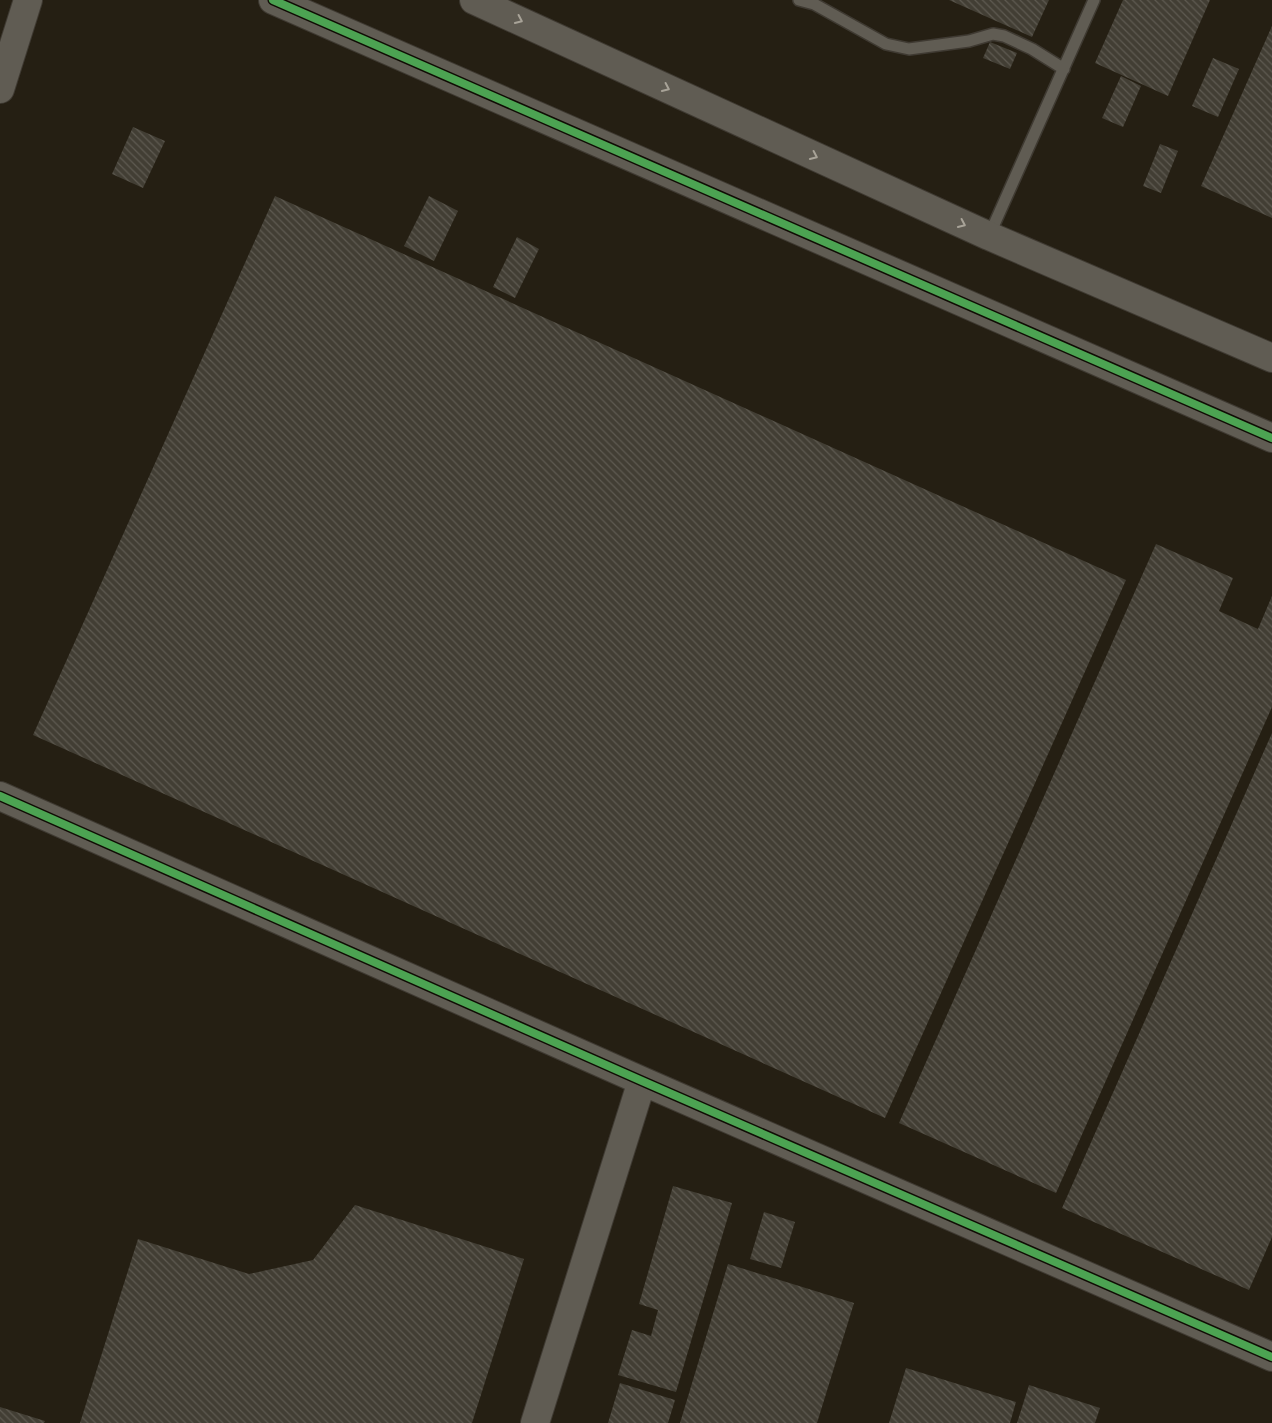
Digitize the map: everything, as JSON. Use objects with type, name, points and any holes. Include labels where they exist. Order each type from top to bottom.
[{"type":"street","points":[[0,89],[28,0]]},
{"type":"street","points":[[273,0],[1272,438]]},
{"type":"street","points":[[474,0],[989,236],[1272,358]]},
{"type":"street","points":[[0,796],[642,1081],[1272,1357]]},
{"type":"street","points":[[536,1423],[642,1081]]},
{"type":"lane","points":[[799,0],[814,4],[886,44],[909,49],[969,41],[993,34],[1004,36],[1032,49],[1064,69]]},
{"type":"lane","points":[[989,236],[1094,0]]},
{"type":"building","points":[[949,0],[1049,0],[1032,37]]},
{"type":"building","points":[[1123,0],[1210,0],[1168,96],[1095,63]]},
{"type":"building","points":[[1272,26],[1272,218],[1201,186]]},
{"type":"building","points":[[990,42],[1017,53],[1010,69],[983,58]]},
{"type":"building","points":[[1213,58],[1239,69],[1218,117],[1192,106]]},
{"type":"building","points":[[1121,76],[1141,86],[1123,127],[1102,118]]},
{"type":"building","points":[[133,127],[165,141],[143,188],[112,174]]},
{"type":"building","points":[[1160,144],[1178,151],[1161,193],[1143,186]]},
{"type":"building","points":[[275,196],[1126,580],[885,1118],[33,735]]},
{"type":"building","points":[[429,196],[458,211],[434,261],[404,246]]},
{"type":"building","points":[[517,237],[539,249],[515,298],[493,287]]},
{"type":"building","points":[[1156,544],[1233,578],[1219,611],[1258,629],[1272,596],[1272,707],[1056,1193],[899,1123]]},
{"type":"building","points":[[1272,733],[1272,1237],[1249,1290],[1062,1208]]},
{"type":"building","points":[[673,1186],[732,1203],[676,1392],[618,1375],[632,1330],[651,1336],[658,1310],[639,1304]]},
{"type":"building","points":[[355,1205],[524,1259],[472,1423],[80,1423],[138,1239],[249,1274],[313,1260]]},
{"type":"building","points":[[764,1212],[795,1222],[781,1268],[750,1259]]},
{"type":"building","points":[[728,1264],[854,1303],[817,1423],[680,1423]]},
{"type":"building","points":[[906,1368],[1016,1402],[1010,1423],[889,1423]]},
{"type":"building","points":[[620,1383],[675,1400],[668,1423],[608,1423]]},
{"type":"building","points":[[1029,1385],[1100,1408],[1095,1423],[1017,1423]]},
{"type":"building","points":[[0,1407],[45,1421],[44,1423],[0,1423]]},
{"type":"cycle path","points":[[273,0],[1272,438]]},
{"type":"cycle path","points":[[0,796],[642,1081],[1272,1357]]}]
